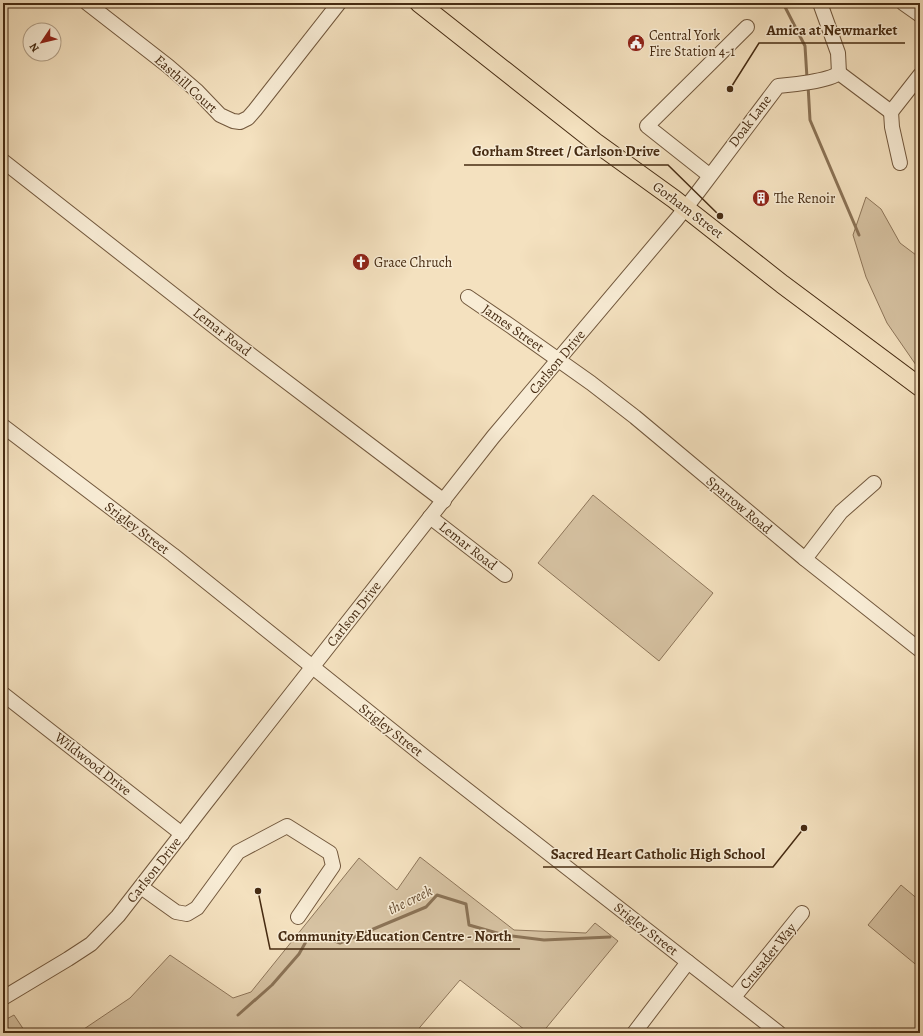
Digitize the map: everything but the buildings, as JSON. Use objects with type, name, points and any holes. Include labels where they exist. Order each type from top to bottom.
[{"type":"main road","name":"Gorham Street","points":[[419,3],[595,142],[685,207],[782,284],[920,386]]},
{"type":"street","name":"Easthill Court","points":[[87,3],[168,66],[197,91],[220,115],[233,121],[240,122],[248,118],[255,110],[339,3]]},
{"type":"street","points":[[820,3],[838,53],[839,73],[891,112]]},
{"type":"street","points":[[903,3],[920,15]]},
{"type":"street","points":[[709,175],[648,126],[747,27]]},
{"type":"street","name":"Doak Lane","points":[[685,207],[778,86],[824,79],[835,76],[839,73]]},
{"type":"street","points":[[900,163],[892,127],[891,112],[920,75]]},
{"type":"street","name":"Lemar Road","points":[[3,161],[230,339],[444,501]]},
{"type":"street","name":"Carlson Drive","points":[[3,998],[91,944],[118,916],[222,781],[493,437],[559,360],[685,207]]},
{"type":"street","name":"James Street","points":[[468,297],[559,360]]},
{"type":"street","name":"Sparrow Road","points":[[559,360],[635,417],[805,559],[920,650]]},
{"type":"street","name":"Srigley Street","points":[[3,426],[173,555],[312,668],[779,1033]]},
{"type":"street","points":[[805,559],[842,512],[874,483]]},
{"type":"street","name":"Lemar Road","points":[[430,517],[505,575]]},
{"type":"street","name":"Wildwood Drive","points":[[3,694],[182,834]]},
{"type":"street","points":[[141,887],[176,912],[187,914],[197,908],[238,852],[287,826],[330,853],[333,866],[298,917]]},
{"type":"street","name":"Crusader Way","points":[[734,998],[802,913]]},
{"type":"street","points":[[634,1033],[688,962]]},
{"type":"shaded area","points":[[866,197],[881,209],[900,243],[920,258],[920,368],[916,365],[887,323],[866,277],[853,235]]},
{"type":"shaded area","points":[[593,495],[713,593],[659,661],[538,563]]},
{"type":"shaded area","points":[[420,857],[514,930],[586,933],[595,923],[618,941],[542,1033],[529,1033],[460,980],[415,1033],[78,1033],[130,998],[170,955],[233,998],[251,992],[359,858],[397,890]]},
{"type":"shaded area","points":[[901,885],[920,901],[920,968],[868,925]]},
{"type":"shaded area","points":[[14,1015],[26,1033],[3,1033],[3,1021]]},
{"type":"waterway","points":[[783,3],[805,46],[807,78]]},
{"type":"waterway","points":[[808,85],[810,120],[859,235]]},
{"type":"waterway","name":"the creek","points":[[238,1015],[272,985],[299,954],[308,938],[325,937],[340,943],[426,907],[437,895],[466,904],[469,925],[504,935],[544,940],[610,937]]},
{"type":"place","name":"Central York Fire Station 4-1","points":[[636,43]]},
{"type":"place","name":"Amica at Newmarket","points":[[730,89]]},
{"type":"place","name":"The Renoir","points":[[761,198]]},
{"type":"place","name":"Gorham Street / Carlson Drive","points":[[720,216]]},
{"type":"place","name":"Grace Chruch","points":[[361,262]]},
{"type":"place","name":"Sacred Heart Catholic High School","points":[[804,828]]},
{"type":"place","name":"Community Education Centre - North","points":[[258,891]]}]
